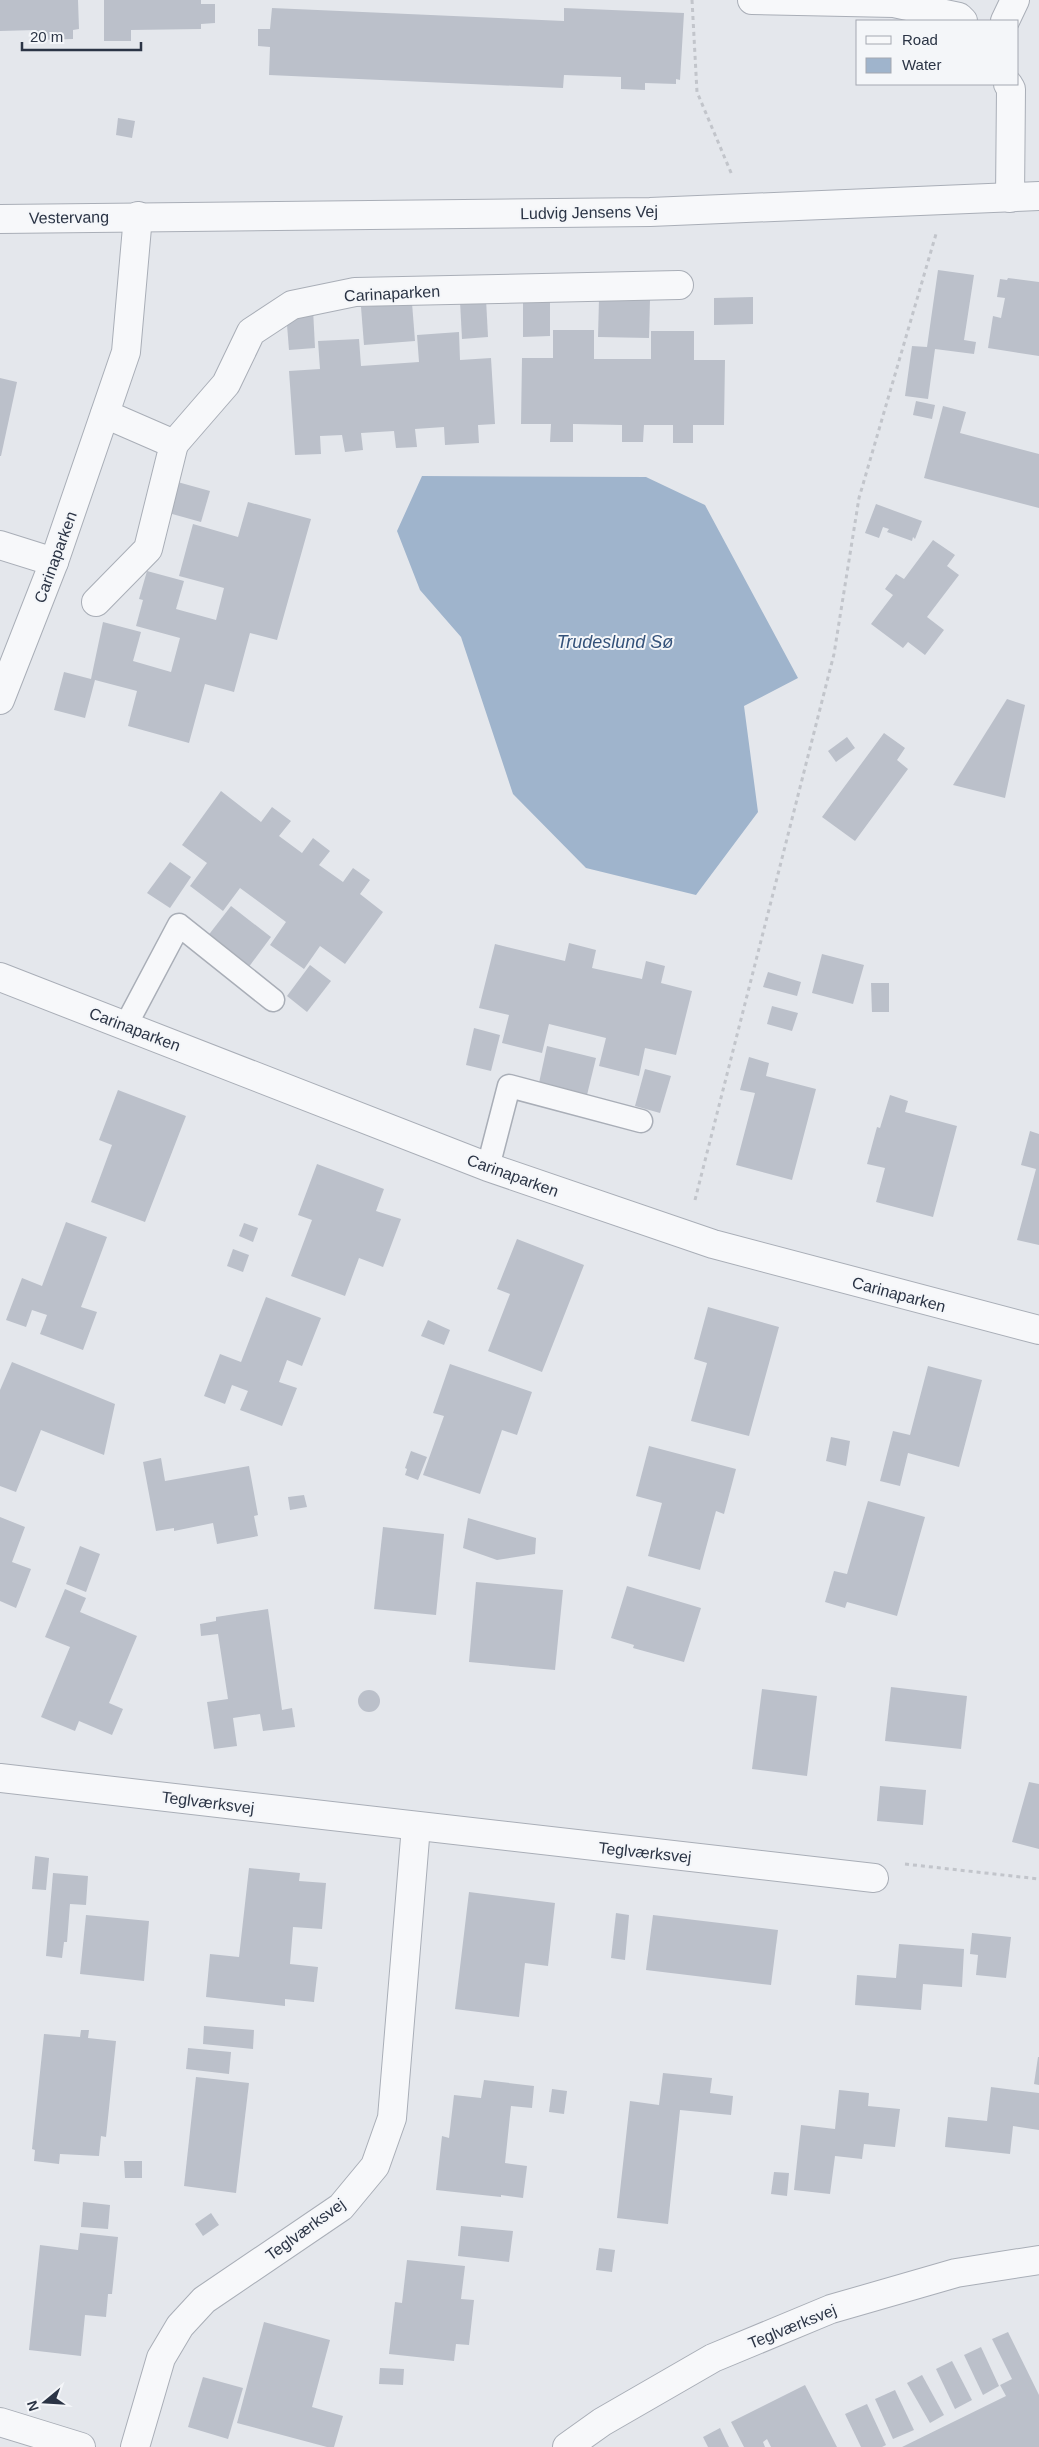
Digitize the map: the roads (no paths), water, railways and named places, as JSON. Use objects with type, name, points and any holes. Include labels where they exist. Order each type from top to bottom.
[{"type":"street","points":[[752,0],[894,4],[959,17],[962,20]]},
{"type":"street","points":[[1005,20],[1015,0]]},
{"type":"street","points":[[1009,85],[1011,89],[1010,198]]},
{"type":"street","name":"Ludvig Jensens Vej","points":[[138,216],[640,212],[1039,196]]},
{"type":"street","name":"Vestervang","points":[[0,219],[138,216]]},
{"type":"street","name":"Carinaparken","points":[[0,700],[54,562],[126,352],[138,216]]},
{"type":"street","name":"Carinaparken","points":[[96,602],[148,549],[174,444],[226,384],[251,332],[292,305],[355,292],[680,285]]},
{"type":"street","points":[[105,414],[174,444]]},
{"type":"street","points":[[0,546],[54,562]]},
{"type":"street","name":"Carinaparken","points":[[0,977],[126,1024],[488,1167],[686,1235],[723,1247],[1039,1330]]},
{"type":"street","name":"Teglværksvej","points":[[0,1778],[874,1878]]},
{"type":"street","name":"Teglværksvej","points":[[136,2447],[162,2358],[180,2326],[204,2300],[341,2207],[375,2166],[392,2118],[416,1826]]},
{"type":"street","name":"Teglværksvej","points":[[567,2447],[602,2422],[713,2358],[831,2309],[956,2273],[1039,2260]]},
{"type":"street","points":[[0,2422],[81,2447]]},
{"type":"lane","points":[[126,1024],[179,925],[273,1000]]},
{"type":"lane","points":[[488,1167],[509,1086],[641,1121]]},
{"type":"water","name":"Trudeslund Sø","points":[[422,476],[646,477],[705,505],[798,678],[744,706],[758,812],[696,895],[586,868],[513,794],[461,637],[420,590],[397,531]]}]
